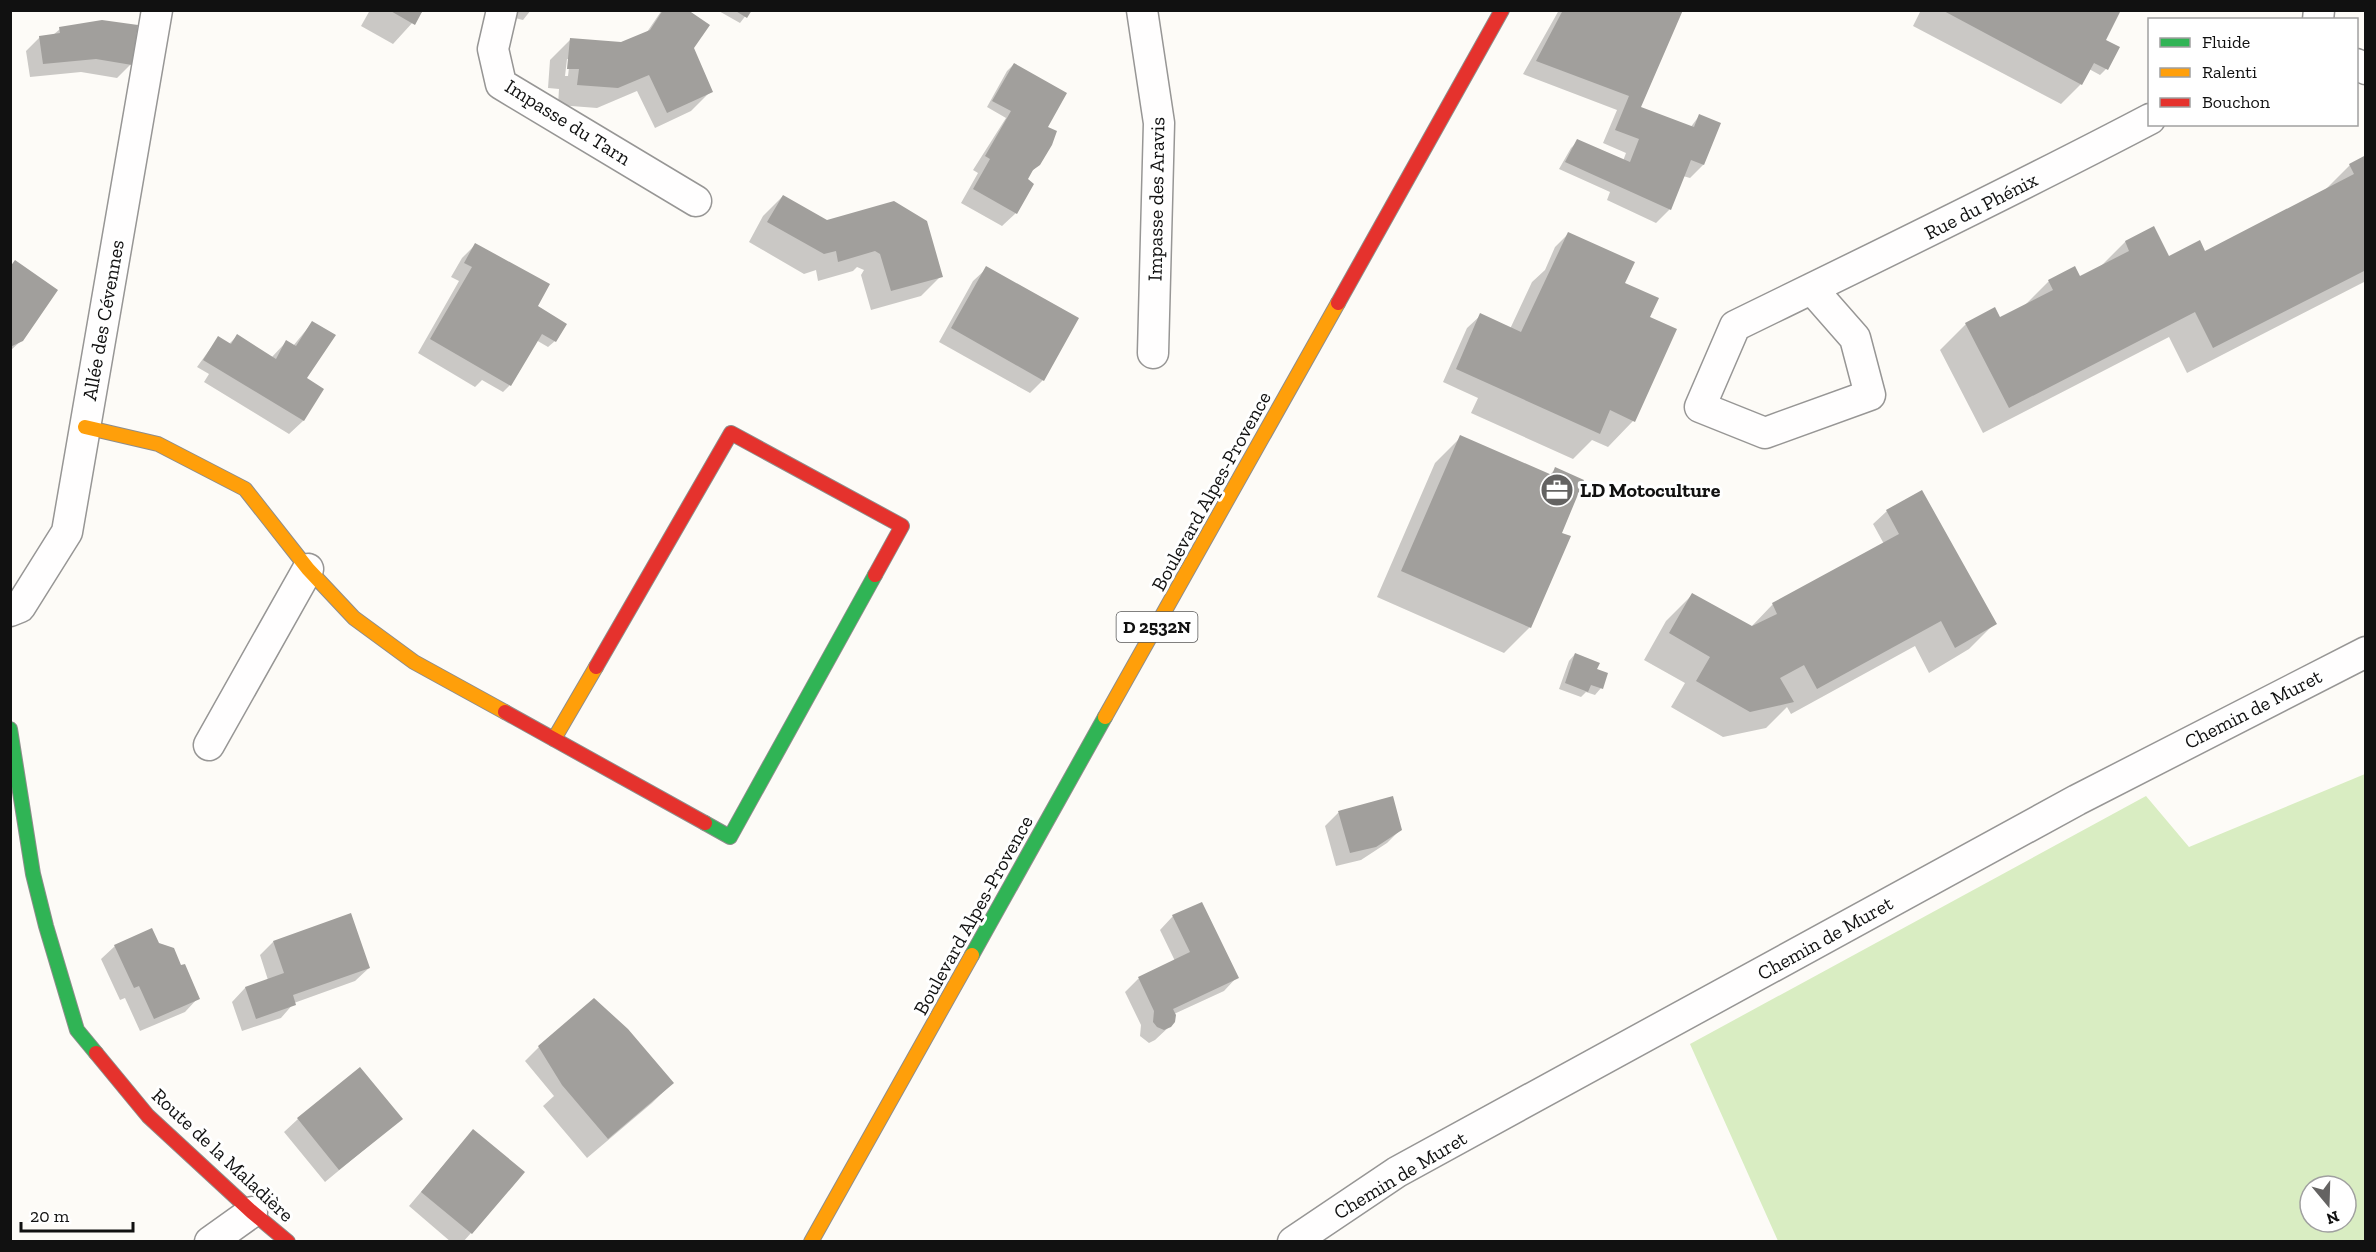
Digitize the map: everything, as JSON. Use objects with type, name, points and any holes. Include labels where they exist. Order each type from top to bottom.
[{"type":"street","name":"Allée des Cévennes","points":[[10,611],[20,607],[67,532],[157,10]]},
{"type":"street","name":"Impasse du Tarn","points":[[502,10],[493,49],[501,84],[696,201]]},
{"type":"street","name":"Impasse des Aravis","points":[[1142,10],[1159,123],[1153,353]]},
{"type":"street","name":"Boulevard Alpes-Provence","points":[[811,1242],[1502,10]]},
{"type":"street","name":"Rue du Phénix","points":[[1812,289],[1855,338],[1870,395],[1765,434],[1700,407],[1735,326],[1991,202],[2148,120]]},
{"type":"street","points":[[85,427],[158,444],[245,489],[308,569],[354,618],[414,662],[730,837],[902,526],[731,433],[554,739]]},
{"type":"street","points":[[209,745],[308,569]]},
{"type":"street","name":"Chemin de Muret","points":[[1293,1242],[1397,1172],[2077,800],[2366,652]]},
{"type":"street","name":"Route de la Maladière","points":[[10,729],[33,874],[77,1030],[148,1116],[288,1242]]},
{"type":"street","points":[[210,1242],[252,1212]]},
{"type":"green space","points":[[2365,774],[2365,1241],[1778,1241],[1690,1044],[2146,796],[2189,847]]},
{"type":"building","points":[[389,10],[423,10],[415,25]]},
{"type":"building","points":[[663,10],[688,10],[710,25],[694,48],[713,92],[667,113],[649,75],[618,88],[577,85],[579,69],[567,69],[570,38],[621,42],[650,30]]},
{"type":"building","points":[[734,10],[752,10],[747,18]]},
{"type":"building","points":[[1563,10],[1683,10],[1641,107],[1694,127],[1699,114],[1721,123],[1704,165],[1691,160],[1671,210],[1565,162],[1577,139],[1630,162],[1639,139],[1615,130],[1629,96],[1536,61]]},
{"type":"building","points":[[1942,10],[2121,10],[2106,40],[2120,47],[2108,70],[2094,63],[2082,85]]},
{"type":"building","points":[[102,20],[138,25],[132,65],[96,59],[43,64],[39,36],[60,33],[59,27]]},
{"type":"building","points":[[1014,63],[1067,93],[1048,127],[1057,131],[1052,145],[1028,179],[1034,184],[1017,214],[973,189],[990,159],[985,156],[1011,111],[992,101]]},
{"type":"building","points":[[2366,155],[2366,270],[2213,348],[2195,312],[2009,408],[1965,323],[1995,307],[2000,317],[2053,290],[2048,280],[2075,266],[2080,276],[2129,251],[2125,241],[2154,226],[2169,256],[2200,240],[2205,251],[2354,174],[2349,164]]},
{"type":"building","points":[[783,195],[827,220],[894,201],[927,221],[943,277],[891,291],[880,254],[875,251],[838,262],[836,251],[824,254],[767,222]]},
{"type":"building","points":[[1568,232],[1635,262],[1625,283],[1659,298],[1650,317],[1677,329],[1635,422],[1610,410],[1600,434],[1456,369],[1480,313],[1521,332]]},
{"type":"building","points":[[475,243],[550,284],[538,306],[567,324],[556,342],[542,334],[511,386],[430,339],[472,267],[464,263]]},
{"type":"building","points":[[15,260],[58,290],[23,341],[10,347],[10,267]]},
{"type":"building","points":[[986,266],[1079,318],[1044,381],[951,328]]},
{"type":"building","points":[[312,321],[336,335],[307,378],[324,389],[304,421],[203,360],[218,336],[231,344],[237,334],[276,359],[286,340],[296,346]]},
{"type":"building","points":[[1460,435],[1552,475],[1555,467],[1584,480],[1562,533],[1571,536],[1531,628],[1401,571]]},
{"type":"building","points":[[1922,490],[1997,624],[1955,648],[1941,621],[1817,689],[1804,665],[1780,678],[1794,702],[1750,712],[1696,681],[1710,657],[1669,633],[1692,593],[1752,626],[1777,614],[1772,603],[1899,534],[1886,510]]},
{"type":"building","points":[[1575,653],[1600,663],[1597,669],[1608,673],[1603,689],[1591,685],[1588,692],[1565,683]]},
{"type":"building","points":[[1393,796],[1402,830],[1376,847],[1350,853],[1338,811]]},
{"type":"building","points":[[1202,902],[1239,978],[1173,1009],[1176,1015],[1175,1022],[1164,1030],[1153,1022],[1154,1011],[1138,977],[1190,952],[1172,915]]},
{"type":"building","points":[[351,913],[370,968],[293,995],[296,1005],[256,1019],[245,987],[284,973],[273,941]]},
{"type":"building","points":[[152,928],[159,943],[174,948],[181,965],[185,964],[200,999],[154,1019],[139,986],[134,988],[114,945]]},
{"type":"building","points":[[594,998],[628,1029],[674,1083],[608,1139],[562,1085],[538,1046]]},
{"type":"building","points":[[360,1067],[403,1119],[339,1170],[297,1118]]},
{"type":"building","points":[[473,1129],[525,1172],[472,1234],[421,1192]]},
{"type":"traffic: fast","points":[[705,823],[730,837],[875,575]]},
{"type":"traffic: fast","points":[[972,955],[1105,717]]},
{"type":"traffic: fast","points":[[10,729],[33,874],[46,926],[77,1030],[96,1053]]},
{"type":"traffic: slow","points":[[1105,717],[1338,303]]},
{"type":"traffic: slow","points":[[85,427],[158,444],[245,489],[308,569],[354,618],[414,662],[505,712]]},
{"type":"traffic: slow","points":[[554,739],[596,667]]},
{"type":"traffic: slow","points":[[811,1242],[972,955]]},
{"type":"traffic: jam","points":[[1338,303],[1502,10]]},
{"type":"traffic: jam","points":[[596,667],[731,433],[902,526],[875,575]]},
{"type":"traffic: jam","points":[[505,712],[705,823]]},
{"type":"traffic: jam","points":[[96,1053],[148,1116],[288,1242]]},
{"type":"place","name":"LD Motoculture","points":[[1557,490]]}]
